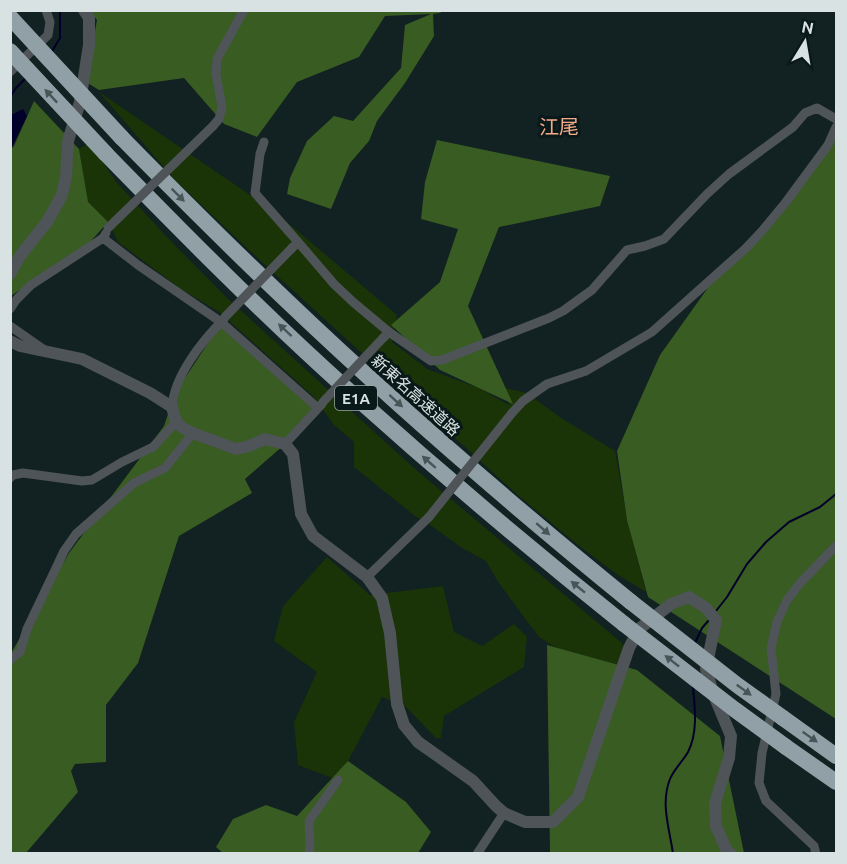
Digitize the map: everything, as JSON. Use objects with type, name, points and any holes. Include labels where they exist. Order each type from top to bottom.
[{"type":"highway","name":"新東名高速道路","points":[[10,16],[122,138],[279,293],[368,376],[550,535],[632,602],[737,685],[837,756]]},
{"type":"highway","name":"E1A","points":[[10,51],[193,243],[348,390],[477,503],[624,624],[734,709],[837,782]]},
{"type":"street","points":[[10,16],[18,10]]},
{"type":"street","points":[[10,72],[48,35],[51,22],[46,10]]},
{"type":"street","points":[[10,274],[47,222],[62,195],[66,177],[68,141],[80,102],[89,45],[89,18],[84,10]]},
{"type":"street","points":[[10,309],[31,285],[103,238],[108,228],[219,119],[222,106],[216,74],[217,59],[244,10]]},
{"type":"street","points":[[264,141],[255,194],[295,245],[386,335],[431,361],[442,360],[562,312],[592,290],[627,250],[664,239],[729,174],[793,127],[805,113],[817,108],[837,119]]},
{"type":"street","points":[[368,577],[429,517],[523,401],[548,384],[586,371],[652,332],[728,265],[762,231],[786,202],[828,145],[837,127]]},
{"type":"street","points":[[103,238],[138,265],[223,319],[320,405]]},
{"type":"street","points":[[295,245],[223,319],[188,363],[172,396],[176,422],[193,433],[236,449],[265,439],[285,444],[293,454],[301,514],[313,536],[368,577],[382,598],[390,633],[397,704],[404,724],[418,742],[473,781],[504,813],[525,822],[553,822],[578,797],[629,648],[639,629],[671,604],[689,597],[706,608],[716,621],[706,669],[712,693],[731,736],[729,758],[715,803],[717,826],[727,851],[731,854]]},
{"type":"street","points":[[10,326],[45,351]]},
{"type":"street","points":[[285,444],[386,335]]},
{"type":"street","points":[[10,341],[20,346],[82,359],[172,406]]},
{"type":"street","points":[[10,478],[23,473],[82,481],[92,480],[153,447],[176,422]]},
{"type":"street","points":[[10,660],[20,652],[27,629],[57,566],[76,534],[134,483],[165,468],[193,433]]},
{"type":"street","points":[[816,854],[814,846],[766,801],[759,783],[762,753],[776,694],[771,648],[777,622],[787,600],[801,582],[837,546]]},
{"type":"street","points":[[309,854],[309,821],[338,780]]},
{"type":"street","points":[[477,854],[504,813]]},
{"type":"green space","points":[[90,11],[443,11],[433,14],[434,36],[405,83],[377,121],[369,141],[350,163],[331,209],[287,194],[290,178],[307,141],[334,116],[353,121],[401,68],[405,25],[431,14],[385,16],[359,57],[297,82],[257,137],[224,124],[184,78],[99,90],[86,82],[97,20]]},
{"type":"green space","points":[[99,92],[275,212],[397,315],[392,342],[427,369],[479,388],[509,405],[506,388],[527,393],[561,418],[615,451],[627,518],[646,592],[583,549],[520,497],[264,264],[175,180]]},
{"type":"green space","points":[[34,101],[79,149],[88,202],[108,222],[89,243],[11,296],[11,149]]},
{"type":"green space","points":[[836,125],[836,719],[648,597],[627,520],[617,451],[660,355],[717,275],[798,191]]},
{"type":"green space","points":[[437,140],[610,176],[600,206],[499,227],[468,306],[513,404],[440,370],[391,325],[440,282],[458,229],[421,219],[425,182]]},
{"type":"green space","points":[[89,143],[118,184],[225,296],[414,468],[623,644],[619,665],[555,647],[539,637],[498,582],[486,561],[462,548],[415,516],[354,467],[354,442],[334,425],[313,396],[219,312],[181,289],[118,242],[108,222],[87,205],[79,149]]},
{"type":"green space","points":[[220,325],[318,408],[285,444],[245,479],[252,493],[179,536],[138,663],[106,705],[106,762],[75,764],[71,771],[78,792],[26,853],[11,853],[10,655],[69,553],[164,426],[175,393]]},
{"type":"green space","points":[[327,557],[370,595],[443,586],[454,632],[482,646],[514,624],[527,637],[524,667],[444,716],[441,738],[436,738],[405,706],[382,697],[338,780],[298,765],[294,722],[317,672],[274,641],[283,606]]},
{"type":"green space","points":[[547,645],[637,670],[720,736],[744,853],[550,853]]},
{"type":"green space","points":[[348,761],[406,802],[431,832],[418,853],[224,854],[216,847],[233,819],[266,805],[297,816]]},
{"type":"water","points":[[23,109],[27,116],[11,149],[11,115]]},
{"type":"waterway","points":[[51,53],[60,38],[60,10]]},
{"type":"waterway","points":[[10,97],[26,78]]},
{"type":"waterway","points":[[716,611],[747,564],[766,542],[789,522],[820,507],[836,494]]},
{"type":"waterway","points":[[695,643],[702,628],[709,620]]},
{"type":"waterway","points":[[673,854],[666,807],[667,788],[691,745],[695,720],[693,687]]},
{"type":"district","name":"江尾","points":[[559,126]]}]
